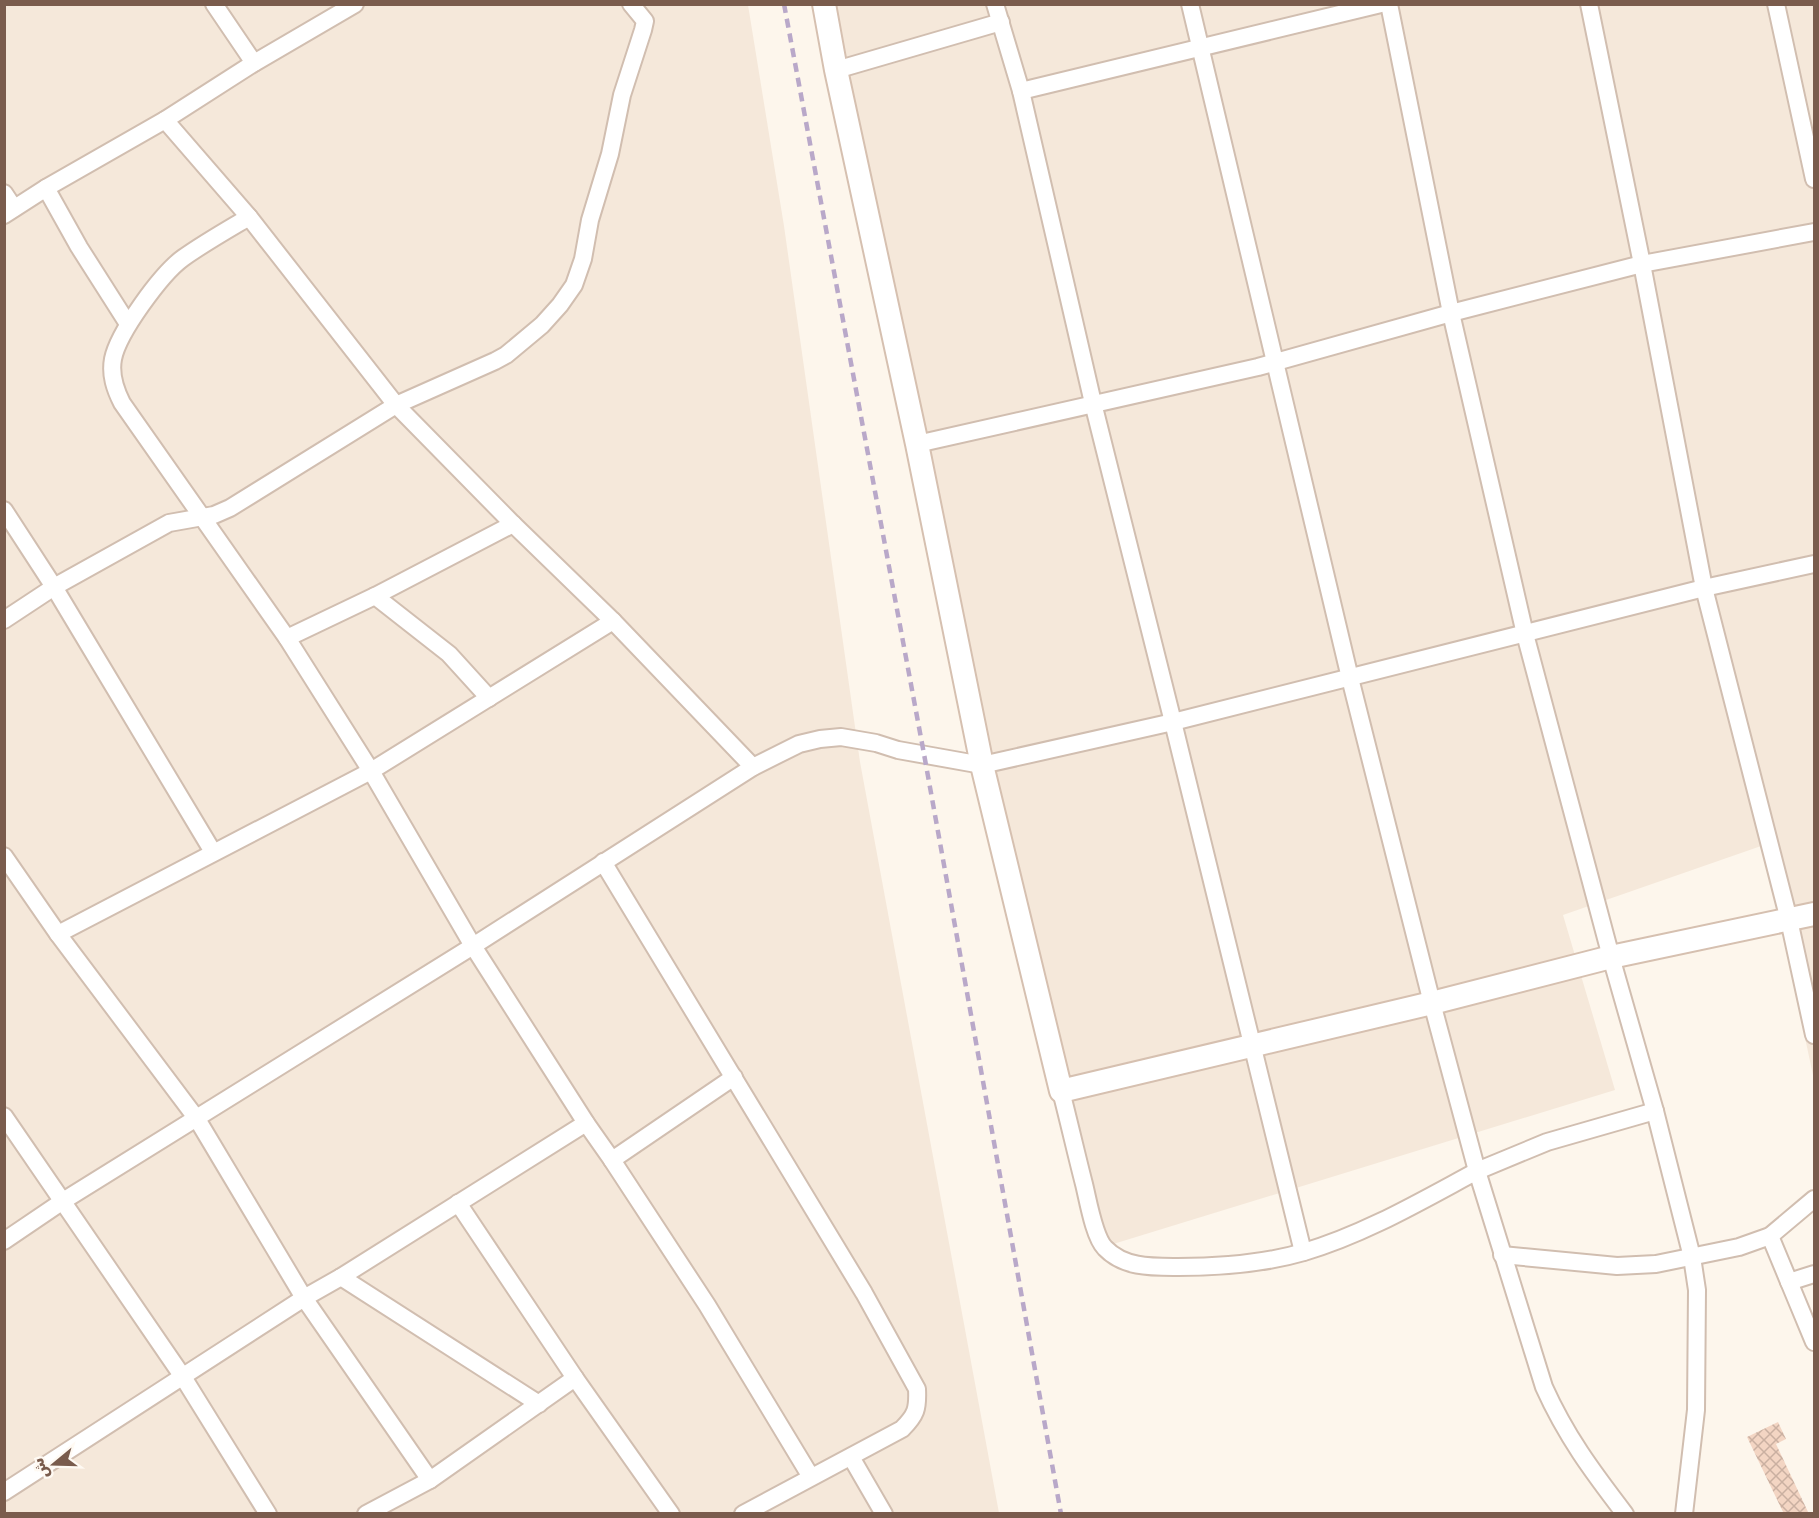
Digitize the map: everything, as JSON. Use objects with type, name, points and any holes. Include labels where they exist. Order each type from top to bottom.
[{"type":"main road","points":[[824,4],[982,765],[1061,1091],[1432,1003],[1611,957],[1815,914]]},
{"type":"street","points":[[214,4],[254,63]]},
{"type":"street","points":[[4,193],[9,211],[165,120],[254,63],[355,4]]},
{"type":"street","points":[[4,620],[54,587],[169,523],[203,518],[230,508],[396,405],[495,362],[542,325],[574,285],[583,260],[590,220],[610,153],[622,95],[645,21],[631,4]]},
{"type":"street","points":[[995,4],[1021,91],[1093,403],[1303,1252]]},
{"type":"street","points":[[1190,4],[1350,678],[1477,1171],[1544,1387],[1559,1420],[1585,1462],[1625,1514]]},
{"type":"street","points":[[1021,91],[1380,4]]},
{"type":"street","points":[[1389,4],[1451,313],[1524,633],[1655,1111],[1692,1257],[1697,1290],[1696,1410],[1684,1514]]},
{"type":"street","points":[[1589,4],[1704,588],[1789,920],[1815,1035]]},
{"type":"street","points":[[1776,4],[1815,179]]},
{"type":"street","points":[[836,70],[1001,22]]},
{"type":"street","points":[[165,120],[249,217],[396,405],[613,621],[753,767]]},
{"type":"street","points":[[46,188],[128,324]]},
{"type":"street","points":[[249,217],[181,259],[162,279],[128,324],[114,357],[112,369],[116,390],[122,403],[287,638],[371,771],[473,946],[586,1123],[707,1305],[811,1477]]},
{"type":"street","points":[[917,444],[1276,362],[1451,313],[1641,264],[1815,232]]},
{"type":"street","points":[[4,510],[54,587],[213,852]]},
{"type":"street","points":[[287,638],[375,596],[513,524]]},
{"type":"street","points":[[4,1241],[63,1201],[473,946],[753,767],[799,744],[841,736],[898,750],[982,765],[1173,722],[1704,588],[1815,564]]},
{"type":"street","points":[[375,596],[449,654],[489,698]]},
{"type":"street","points":[[58,934],[371,771],[613,621]]},
{"type":"street","points":[[4,856],[58,934],[196,1119],[304,1298],[430,1480]]},
{"type":"street","points":[[603,862],[864,1293],[917,1389],[918,1405],[913,1418],[902,1429],[743,1514]]},
{"type":"street","points":[[612,1160],[734,1077]]},
{"type":"street","points":[[1061,1091],[1094,1225],[1103,1247],[1118,1259],[1136,1265],[1210,1267],[1261,1262],[1303,1252],[1386,1219],[1477,1171],[1547,1142],[1655,1111]]},
{"type":"street","points":[[4,1116],[183,1377],[268,1514]]},
{"type":"street","points":[[4,1492],[304,1298],[341,1278],[586,1123]]},
{"type":"street","points":[[1502,1255],[1617,1266],[1692,1257],[1739,1247],[1770,1236],[1815,1200]]},
{"type":"street","points":[[458,1203],[575,1378],[671,1514]]},
{"type":"street","points":[[1770,1236],[1815,1342]]},
{"type":"street","points":[[1789,1282],[1815,1274]]},
{"type":"street","points":[[341,1278],[539,1404]]},
{"type":"street","points":[[366,1514],[430,1480],[575,1378]]},
{"type":"street","points":[[852,1457],[884,1514]]},
{"type":"shaded area","points":[[5,5],[748,5],[784,226],[860,762],[999,1513],[5,1514]]},
{"type":"shaded area","points":[[832,5],[1814,5],[1814,1080],[1764,845],[1563,915],[1615,1090],[1097,1249]]},
{"type":"building","points":[[1778,1422],[1786,1439],[1776,1444],[1809,1514],[1784,1514],[1747,1437]]},
{"type":"railway","points":[[784,4],[924,754],[1061,1514]]}]
